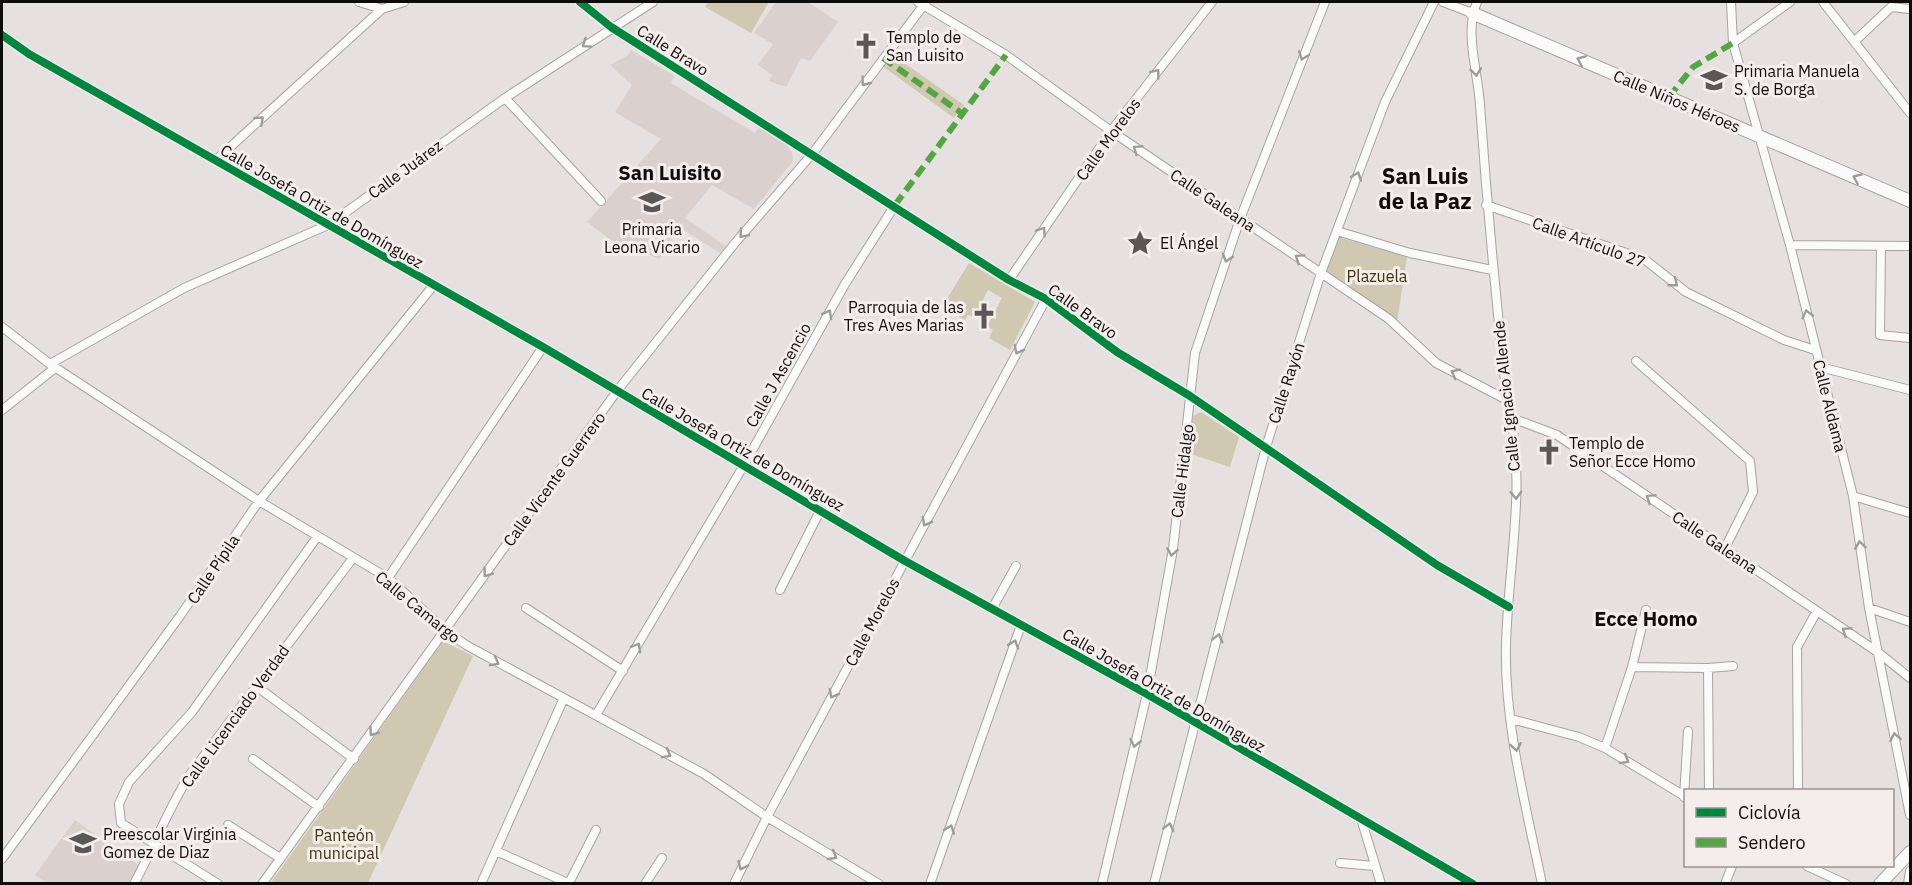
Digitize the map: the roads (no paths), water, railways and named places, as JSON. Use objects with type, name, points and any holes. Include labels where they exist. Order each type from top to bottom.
[{"type":"street","points":[[359,2],[382,9]]},
{"type":"street","points":[[217,159],[382,9],[404,2]]},
{"type":"street","name":"Calle Bravo","points":[[580,2],[611,27],[895,205],[1009,280],[1046,299],[1117,352],[1190,396],[1437,565],[1509,607]]},
{"type":"street","name":"Calle Juárez","points":[[2,410],[53,366],[184,288],[328,225],[505,98],[611,27],[653,2]]},
{"type":"street","name":"Calle Morelos","points":[[1009,280],[1111,131],[1212,2]]},
{"type":"street","name":"Calle Hidalgo","points":[[1102,884],[1147,694],[1173,549],[1195,353],[1240,219],[1324,2]]},
{"type":"street","name":"Calle Rayón","points":[[1154,884],[1266,447],[1321,273],[1385,102],[1434,2]]},
{"type":"street","name":"Calle Niños Héroes","points":[[1443,2],[1475,8],[1759,136],[1911,201]]},
{"type":"street","name":"Calle Aldama","points":[[1731,2],[1733,44],[1790,245],[1853,496],[1869,608],[1911,814]]},
{"type":"street","points":[[1733,44],[1790,2]]},
{"type":"street","points":[[1823,2],[1856,40],[1911,113]]},
{"type":"street","name":"Calle Galeana","points":[[922,3],[1006,55],[1111,131],[1389,319],[1436,363],[1507,400]]},
{"type":"street","name":"Calle Vicente Guerrero","points":[[262,884],[617,391],[735,243],[813,153],[922,3]]},
{"type":"street","points":[[1856,40],[1891,7],[1911,9]]},
{"type":"street","name":"Calle Ignacio Allende","points":[[1475,8],[1471,26],[1480,102],[1486,205],[1507,400],[1512,418],[1517,502],[1506,647],[1511,719],[1542,884]]},
{"type":"street","name":"Calle Josefa Ortiz de Domínguez","points":[[2,35],[29,54],[217,159],[433,286],[543,347],[821,509],[905,561],[1197,722],[1362,822],[1473,884]]},
{"type":"street","points":[[505,98],[602,201]]},
{"type":"street","name":"Calle J Ascencio","points":[[596,715],[744,465],[845,284],[895,205]]},
{"type":"street","name":"Calle Artículo 27","points":[[1486,205],[1644,259],[1686,292],[1784,340],[1815,350]]},
{"type":"street","points":[[1337,231],[1410,253],[1492,270]]},
{"type":"street","points":[[1790,245],[1911,246]]},
{"type":"street","points":[[1881,246],[1880,335],[1911,338]]},
{"type":"street","name":"Calle Pípila","points":[[2,859],[180,616],[259,501],[433,286]]},
{"type":"street","name":"Calle Morelos","points":[[734,884],[767,817],[1046,299]]},
{"type":"street","name":"Calle Camargo","points":[[2,327],[53,366],[259,501],[388,578],[446,631],[563,700],[596,715],[704,774],[767,817],[879,884]]},
{"type":"street","points":[[388,578],[543,347]]},
{"type":"street","points":[[1636,361],[1750,461],[1753,492],[1725,548]]},
{"type":"street","points":[[1820,367],[1911,390]]},
{"type":"street","name":"Calle Galeana","points":[[1512,418],[1557,435],[1879,653],[1911,678]]},
{"type":"street","points":[[1853,496],[1911,513]]},
{"type":"street","points":[[780,590],[821,509]]},
{"type":"street","points":[[218,884],[121,823],[119,804],[129,782],[192,712],[317,537]]},
{"type":"street","name":"Calle Licenciado Verdad","points":[[134,884],[156,845],[177,795],[353,558]]},
{"type":"street","points":[[992,609],[1016,566]]},
{"type":"street","points":[[526,608],[623,671]]},
{"type":"street","points":[[1869,608],[1911,622]]},
{"type":"street","points":[[1605,748],[1632,666],[1646,610]]},
{"type":"street","points":[[1798,789],[1797,646],[1817,611]]},
{"type":"street","points":[[930,884],[1021,625]]},
{"type":"street","points":[[1632,666],[1708,668],[1733,666]]},
{"type":"street","points":[[1708,668],[1709,789]]},
{"type":"street","points":[[256,686],[354,759]]},
{"type":"street","points":[[481,884],[563,700]]},
{"type":"street","points":[[1511,719],[1579,737],[1605,748],[1684,796]]},
{"type":"street","points":[[1685,789],[1688,731]]},
{"type":"street","points":[[254,759],[319,807]]},
{"type":"street","points":[[1362,822],[1381,884]]},
{"type":"street","points":[[228,825],[280,858]]},
{"type":"street","points":[[496,851],[570,883],[596,830]]},
{"type":"street","points":[[1880,884],[1911,852]]},
{"type":"street","points":[[645,884],[662,858]]},
{"type":"street","points":[[1340,863],[1375,866]]},
{"type":"street","points":[[1725,884],[1732,867]]},
{"type":"street","points":[[1809,867],[1846,884]]},
{"type":"street","points":[[1908,884],[1911,872]]},
{"type":"place","name":"Templo de San Luisito","points":[[866,46]]},
{"type":"place","name":"Primaria Manuela S. de Borga","points":[[1714,80]]},
{"type":"place","name":"Primaria Leona Vicario","points":[[652,202]]},
{"type":"place","name":"El Ángel","points":[[1140,243]]},
{"type":"place","name":"Parroquia de las Tres Aves Marias","points":[[984,316]]},
{"type":"place","name":"Templo de Señor Ecce Homo","points":[[1549,452]]},
{"type":"place","name":"Preescolar Virginia Gomez de Diaz","points":[[83,843]]},
{"type":"district","name":"San Luisito","points":[[670,172]]},
{"type":"district","name":"San Luis de la Paz","points":[[1425,188]]},
{"type":"district","name":"Ecce Homo","points":[[1646,618]]},
{"type":"park label","name":"Plazuela","points":[[1377,276]]},
{"type":"park label","name":"Panteón municipal","points":[[344,844]]}]
